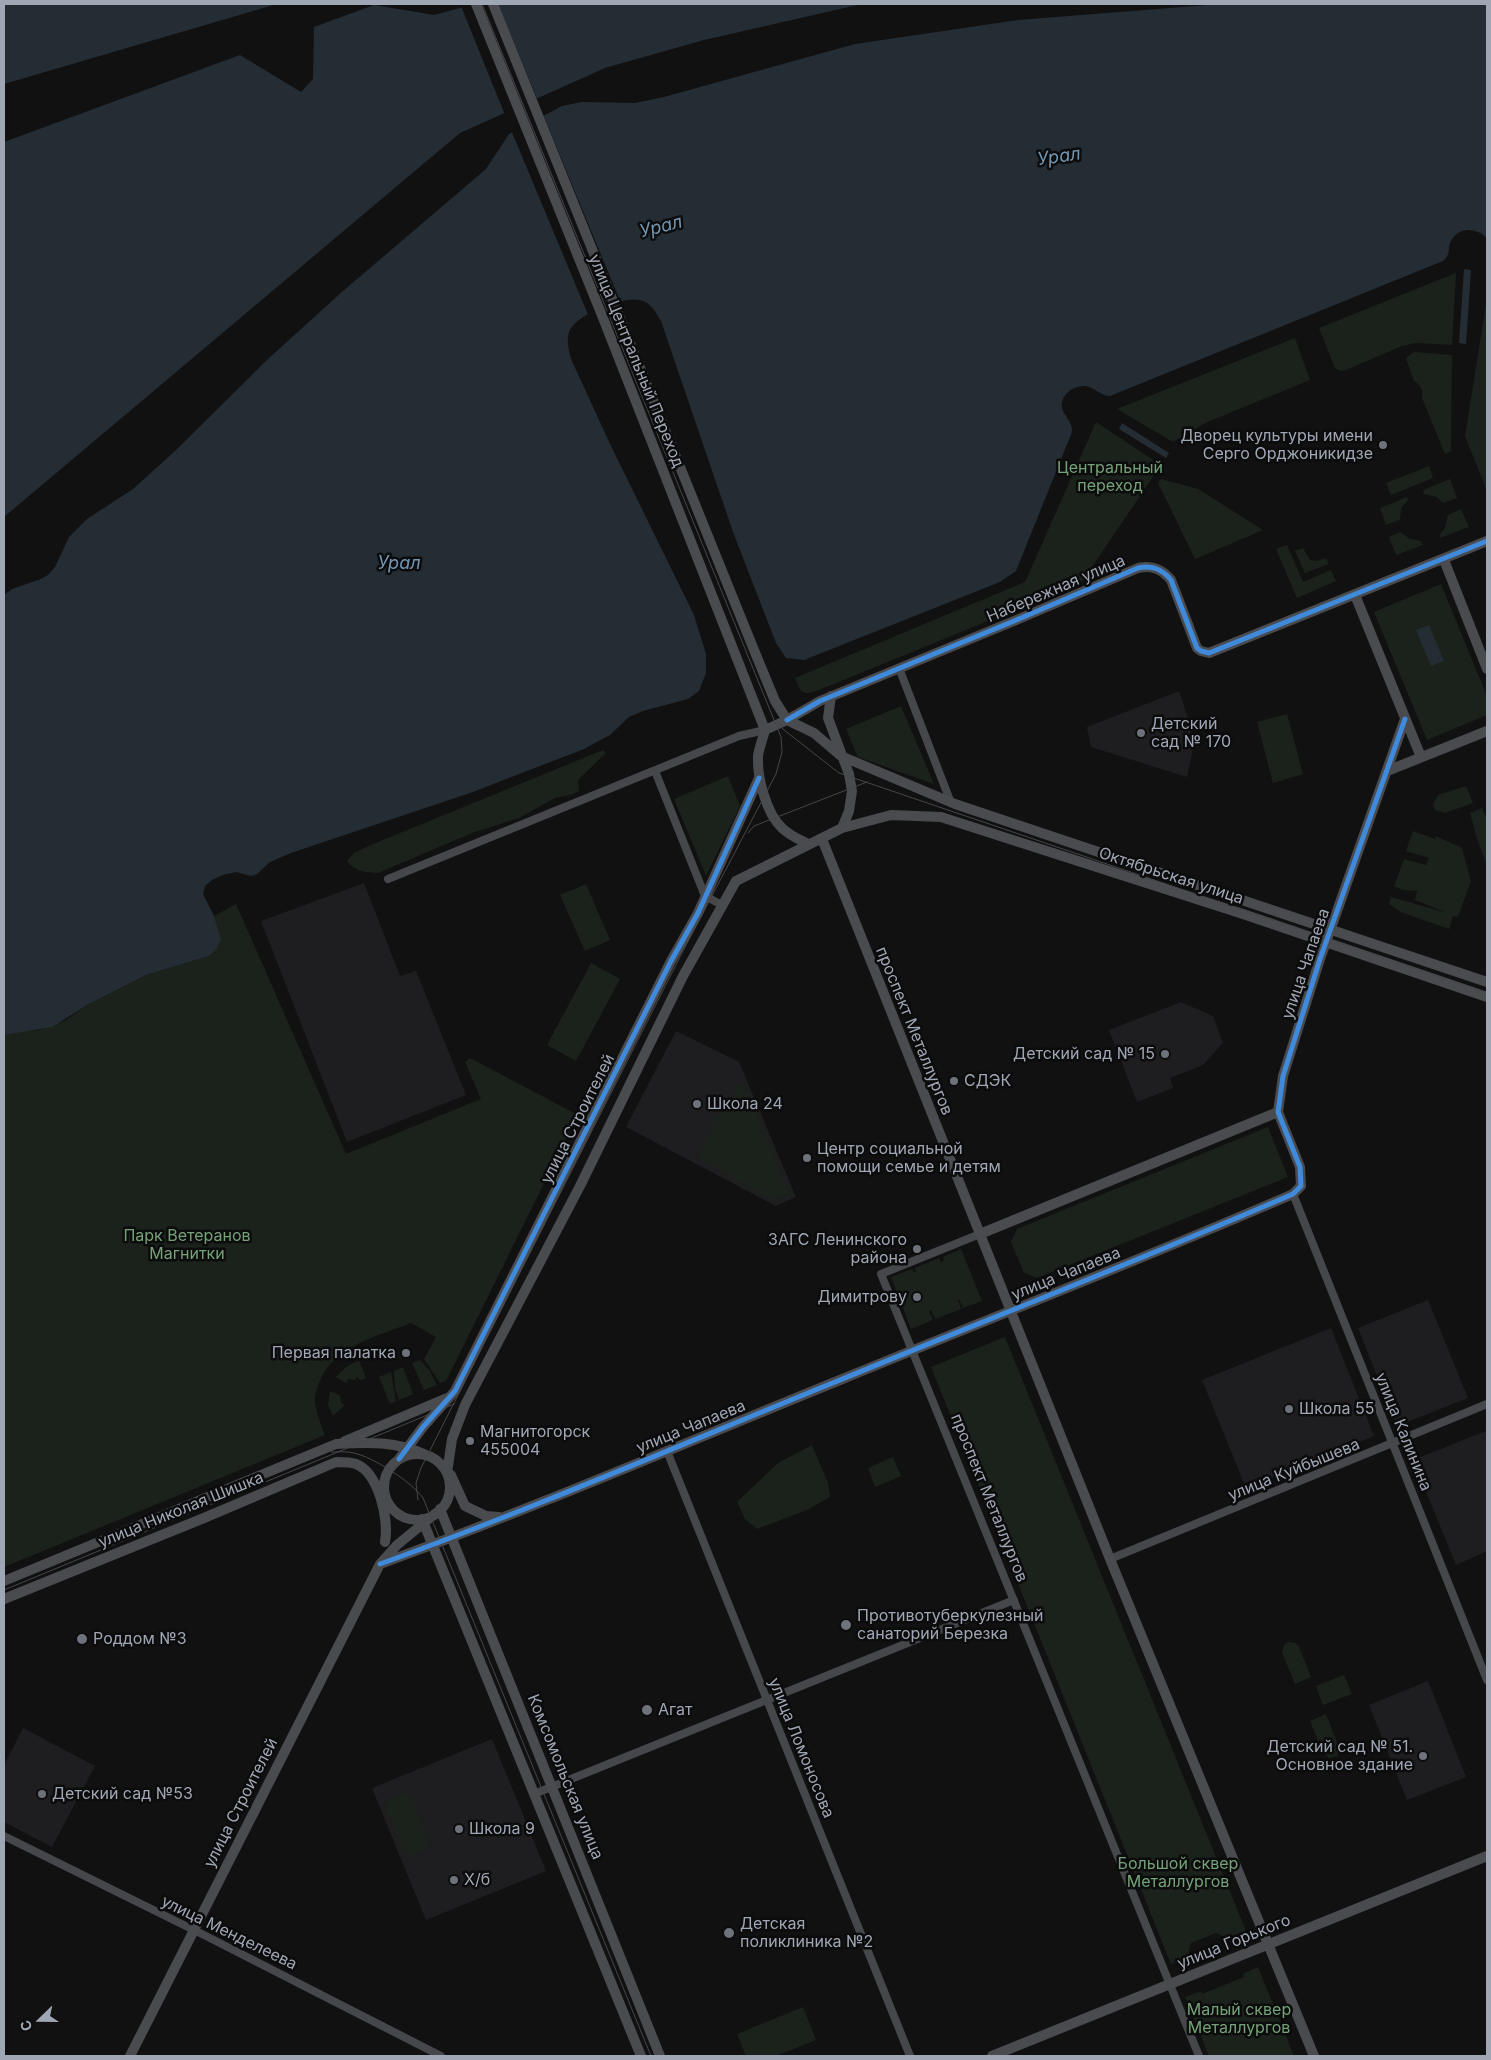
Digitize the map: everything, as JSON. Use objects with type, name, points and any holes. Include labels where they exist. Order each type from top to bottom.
[{"type":"main road","name":"улица Центральный Переход","points":[[476,4],[603,318],[765,730]]},
{"type":"main road","name":"улица Центральный Переход","points":[[493,4],[757,659],[775,702],[787,720]]},
{"type":"main road","name":"Набережная улица","points":[[787,720],[831,696],[1143,567],[1159,569],[1171,580],[1194,642],[1197,648],[1205,653],[1214,652],[1487,541]]},
{"type":"main road","points":[[1444,560],[1487,669]]},
{"type":"main road","points":[[1355,595],[1421,757]]},
{"type":"main road","points":[[831,696],[828,718],[849,774],[852,791],[849,811],[842,828],[808,844],[792,836],[780,826],[767,804],[759,778],[758,755],[765,730],[787,720],[814,732],[841,756]]},
{"type":"main road","name":"улица Чапаева","points":[[380,1564],[433,1546],[1215,1228],[1293,1194],[1301,1186],[1300,1167],[1278,1112],[1283,1076],[1330,930],[1405,719]]},
{"type":"main road","points":[[1387,771],[1487,731]]},
{"type":"main road","name":"Октябрьская улица","points":[[841,756],[952,803],[1487,982]]},
{"type":"main road","name":"улица Строителей","points":[[399,1459],[439,1408],[452,1396],[705,896],[759,778]]},
{"type":"main road","name":"Октябрьская улица","points":[[842,828],[891,815],[941,817],[1487,997]]},
{"type":"main road","name":"проспект Металлургов","points":[[822,839],[1110,1559],[1314,2056]]},
{"type":"main road","name":"улица Строителей","points":[[448,1479],[452,1439],[466,1405],[580,1186],[683,976],[722,905],[736,881],[808,844]]},
{"type":"main road","points":[[980,1234],[1278,1112]]},
{"type":"main road","name":"улица Николая Шишка","points":[[7,1580],[128,1532],[452,1396]]},
{"type":"main road","name":"улица Николая Шишка","points":[[336,1444],[369,1442],[408,1448],[426,1455]]},
{"type":"main road","points":[[385,1500],[387,1473],[399,1459],[412,1454],[426,1455],[438,1462],[465,1506],[486,1516],[503,1517]]},
{"type":"main road","points":[[449,1457],[450,1471],[465,1506]]},
{"type":"main road","name":"улица Николая Шишка","points":[[4,1599],[336,1462],[357,1464],[368,1473],[385,1500]]},
{"type":"main road","points":[[368,1473],[385,1500],[396,1512],[402,1516],[422,1521],[438,1511],[447,1498],[448,1479]]},
{"type":"main road","name":"улица Строителей","points":[[130,2056],[380,1564],[387,1522],[385,1500]]},
{"type":"main road","name":"Комсомольская улица","points":[[438,1511],[452,1538],[660,2056]]},
{"type":"main road","points":[[422,1521],[640,2056]]},
{"type":"main road","name":"улица Строителей","points":[[380,1564],[422,1521]]},
{"type":"main road","points":[[128,1532],[134,1546]]},
{"type":"main road","points":[[7,1580],[16,1594]]},
{"type":"main road","name":"улица Горького","points":[[992,2056],[1487,1856]]},
{"type":"street","points":[[898,668],[952,803]]},
{"type":"street","points":[[388,879],[655,772],[739,736],[765,730]]},
{"type":"street","points":[[655,772],[705,896],[722,905]]},
{"type":"street","name":"улица Калинина","points":[[1293,1194],[1487,1680]]},
{"type":"street","name":"проспект Металлургов","points":[[980,1234],[881,1274],[1199,2056]]},
{"type":"street","name":"улица Куйбышева","points":[[1110,1559],[1487,1404]]},
{"type":"street","name":"улица Ломоносова","points":[[667,1451],[910,2056]]},
{"type":"street","points":[[534,1794],[1014,1600]]},
{"type":"street","name":"улица Менделеева","points":[[4,1836],[441,2056]]},
{"type":"shaded area","name":"Детский сад № 170","points":[[1179,691],[1195,739],[1187,777],[1091,747],[1087,727]]},
{"type":"shaded area","points":[[364,883],[400,976],[416,971],[466,1095],[347,1142],[261,921]]},
{"type":"shaded area","name":"Детский сад № 15","points":[[1181,1002],[1213,1016],[1223,1043],[1203,1065],[1170,1078],[1173,1088],[1137,1102],[1109,1030]]},
{"type":"shaded area","name":"Школа 24","points":[[676,1031],[739,1062],[796,1197],[776,1206],[626,1127]]},
{"type":"shaded area","points":[[1428,1300],[1468,1398],[1397,1426],[1358,1328]]},
{"type":"shaded area","name":"Школа 55","points":[[1331,1328],[1374,1436],[1246,1488],[1202,1380]]},
{"type":"shaded area","points":[[1486,1431],[1487,1551],[1456,1565],[1413,1460]]},
{"type":"shaded area","name":"Детский сад № 51. Основное здание","points":[[1428,1681],[1466,1777],[1407,1800],[1369,1705]]},
{"type":"shaded area","name":"Детский сад №53","points":[[23,1728],[95,1766],[52,1847],[4,1822],[4,1765]]},
{"type":"shaded area","name":"Школа 9","points":[[492,1739],[546,1871],[426,1920],[372,1788]]},
{"type":"green space","points":[[1456,273],[1452,345],[1416,343],[1402,346],[1346,370],[1340,371],[1335,368],[1319,328]]},
{"type":"green space","points":[[1487,298],[1487,491],[1465,436]]},
{"type":"green space","points":[[1295,338],[1310,380],[1205,423],[1173,442],[1117,409]]},
{"type":"green space","points":[[1414,352],[1452,355],[1451,451],[1445,454],[1422,398],[1421,388],[1414,381],[1406,358]]},
{"type":"green space","name":"Центральный переход","points":[[1096,422],[1161,465],[1081,583],[819,690],[806,693],[801,690],[795,678],[1025,582]]},
{"type":"green space","points":[[1429,466],[1433,478],[1391,495],[1386,483]]},
{"type":"green space","points":[[1161,479],[1198,489],[1263,530],[1195,559],[1158,483]]},
{"type":"green space","points":[[1450,479],[1457,498],[1443,503],[1437,497],[1424,494],[1423,490]]},
{"type":"green space","points":[[1407,497],[1408,500],[1401,508],[1400,520],[1386,525],[1380,508]]},
{"type":"green space","points":[[1461,509],[1469,527],[1440,538],[1439,536],[1445,528],[1448,515]]},
{"type":"green space","points":[[1400,532],[1410,539],[1421,541],[1423,545],[1396,555],[1389,537]]},
{"type":"green space","points":[[1287,545],[1303,582],[1331,570],[1336,581],[1297,598],[1276,549]]},
{"type":"green space","points":[[1303,548],[1310,560],[1317,561],[1326,558],[1329,564],[1305,573],[1295,551]]},
{"type":"green space","points":[[1441,584],[1487,696],[1487,715],[1427,740],[1374,612]]},
{"type":"green space","points":[[901,706],[934,784],[858,757],[846,729]]},
{"type":"green space","points":[[1287,714],[1303,774],[1273,783],[1257,722]]},
{"type":"green space","points":[[603,750],[606,753],[578,780],[579,791],[571,795],[555,798],[519,818],[472,833],[378,873],[357,869],[347,861],[354,853],[378,842]]},
{"type":"green space","points":[[728,776],[740,806],[706,876],[674,799]]},
{"type":"green space","points":[[1466,786],[1473,803],[1445,813],[1435,810],[1433,804],[1438,795]]},
{"type":"green space","points":[[1482,808],[1487,820],[1487,865],[1470,813]]},
{"type":"green space","points":[[1413,831],[1435,839],[1436,836],[1462,848],[1471,881],[1458,917],[1453,916],[1449,929],[1401,912],[1389,904],[1391,897],[1447,913],[1415,900],[1417,891],[1402,890],[1394,886],[1404,859],[1426,865],[1429,858],[1406,851]]},
{"type":"green space","points":[[586,884],[610,940],[585,951],[560,895]]},
{"type":"green space","name":"Парк Ветеранов Магнитки","points":[[236,904],[346,1154],[481,1099],[465,1062],[470,1058],[578,1115],[446,1381],[440,1383],[424,1359],[436,1337],[411,1323],[371,1338],[346,1351],[335,1360],[326,1370],[319,1383],[315,1394],[315,1402],[325,1435],[4,1567],[4,1035],[21,1031],[40,1030],[66,1020],[89,1004],[146,975],[209,956],[218,929],[214,916]]},
{"type":"green space","points":[[591,963],[620,979],[576,1061],[547,1045]]},
{"type":"green space","points":[[743,1082],[789,1194],[772,1199],[698,1158],[716,1117]]},
{"type":"green space","points":[[1268,1127],[1288,1177],[1037,1278],[1024,1273],[1011,1242],[1017,1229]]},
{"type":"green space","points":[[961,1249],[982,1301],[963,1308],[959,1299],[961,1309],[935,1319],[931,1310],[929,1311],[933,1320],[911,1329],[891,1277],[912,1269],[914,1273],[916,1271],[915,1268],[939,1258],[941,1262],[944,1260],[943,1257]]},
{"type":"green space","name":"Большой сквер Металлургов","points":[[1005,1337],[1246,1931],[1229,1939],[1216,1933],[1191,1943],[1187,1958],[1171,1964],[931,1367]]},
{"type":"green space","points":[[359,1360],[366,1378],[360,1380],[357,1377],[355,1380],[348,1379],[346,1383],[336,1377],[346,1367]]},
{"type":"green space","points":[[420,1360],[429,1370],[437,1385],[424,1390],[412,1363]]},
{"type":"green space","points":[[403,1367],[413,1394],[399,1400],[395,1388],[394,1371]]},
{"type":"green space","points":[[391,1372],[396,1401],[390,1404],[379,1377]]},
{"type":"green space","points":[[330,1391],[340,1395],[341,1403],[345,1405],[333,1416],[328,1405]]},
{"type":"green space","points":[[812,1445],[828,1483],[830,1497],[807,1510],[757,1529],[745,1519],[737,1502],[778,1463]]},
{"type":"green space","points":[[893,1457],[901,1476],[875,1487],[868,1468]]},
{"type":"green space","points":[[1288,1642],[1296,1643],[1299,1647],[1311,1677],[1295,1684],[1282,1653],[1284,1645]]},
{"type":"green space","points":[[1344,1675],[1352,1694],[1323,1705],[1316,1686]]},
{"type":"green space","points":[[1326,1714],[1339,1748],[1337,1756],[1329,1758],[1323,1753],[1310,1721]]},
{"type":"green space","points":[[404,1794],[410,1795],[412,1798],[429,1843],[426,1850],[412,1855],[404,1853],[386,1808],[387,1802]]},
{"type":"green space","name":"Малый сквер Металлургов","points":[[1258,1967],[1294,2056],[1209,2056],[1185,1997],[1201,1991],[1202,1994],[1244,1977],[1243,1974]]},
{"type":"green space","points":[[803,2007],[816,2040],[776,2056],[746,2056],[737,2034]]},
{"type":"water","points":[[4,4],[277,4],[4,84]]},
{"type":"water","points":[[475,4],[862,4],[704,40],[605,68],[460,133],[4,517],[4,142],[240,55],[301,92],[313,79],[314,27],[374,5],[434,15]]},
{"type":"water","name":"Урал","points":[[1221,4],[1487,4],[1487,238],[1483,234],[1472,230],[1462,231],[1453,237],[1448,255],[1443,261],[1110,396],[1103,395],[1085,386],[1071,390],[1063,399],[1062,404],[1072,427],[1072,432],[1016,571],[1000,582],[804,660],[786,658],[776,643],[733,532],[661,321],[653,308],[644,301],[632,300],[611,304],[589,313],[580,319],[569,332],[568,342],[571,359],[611,446],[694,615],[706,654],[706,673],[699,691],[688,699],[643,711],[629,717],[610,735],[584,749],[470,793],[291,853],[270,862],[257,874],[251,876],[236,872],[212,880],[205,886],[203,894],[214,916],[221,939],[217,948],[209,956],[146,975],[89,1004],[52,1027],[4,1035],[4,595],[12,589],[48,575],[55,567],[69,537],[87,519],[133,489],[174,452],[268,359],[343,291],[486,169],[509,134],[562,106],[582,102],[635,103],[664,97],[855,44],[1018,20]]},
{"type":"water","points":[[1464,269],[1471,270],[1466,344],[1459,343]]},
{"type":"water","points":[[1122,423],[1169,453],[1166,458],[1119,429]]},
{"type":"water","points":[[1429,625],[1444,661],[1431,666],[1416,630]]},
{"type":"pier","points":[[467,4],[498,4],[538,101],[505,115],[461,6]]},
{"type":"pier","points":[[542,112],[621,303],[589,317],[511,130]]},
{"type":"tram line","points":[[418,1500],[416,1483],[421,1468],[683,951],[776,774],[782,752],[781,737],[482,4]]},
{"type":"tram line","points":[[777,722],[784,730],[839,773],[1487,993]]},
{"type":"tram line","points":[[748,833],[754,826],[867,782]]},
{"type":"tram line","points":[[4,1590],[454,1404]]},
{"type":"tram line","points":[[331,1452],[351,1452],[371,1459],[401,1478],[423,1498],[651,2056]]},
{"type":"cycle path","points":[[787,720],[820,701],[1138,568],[1148,567],[1156,569],[1164,573],[1171,580],[1197,648],[1209,653],[1487,541]]},
{"type":"cycle path","points":[[380,1564],[611,1474],[1293,1194],[1301,1186],[1300,1167],[1278,1112],[1283,1076],[1320,959],[1405,719]]},
{"type":"cycle path","points":[[399,1459],[423,1427],[455,1391],[671,961],[698,913],[759,778]]},
{"type":"place","name":"Дворец культуры имени Серго Орджоникидзе","points":[[1383,445]]},
{"type":"place","name":"Детский сад № 170","points":[[1141,733]]},
{"type":"place","name":"Детский сад № 15","points":[[1165,1054]]},
{"type":"place","name":"СДЭК","points":[[954,1081]]},
{"type":"place","name":"Школа 24","points":[[697,1104]]},
{"type":"place","name":"Центр социальной помощи семье и детям","points":[[807,1158]]},
{"type":"place","name":"ЗАГС Ленинского района","points":[[917,1249]]},
{"type":"place","name":"Димитрову","points":[[917,1297]]},
{"type":"place","name":"Первая палатка","points":[[406,1353]]},
{"type":"place","name":"Школа 55","points":[[1289,1409]]},
{"type":"place","name":"Магнитогорск 455004","points":[[470,1441]]},
{"type":"place","name":"Противотуберкулезный санаторий Березка","points":[[846,1625]]},
{"type":"place","name":"Роддом №3","points":[[82,1639]]},
{"type":"place","name":"Агат","points":[[647,1710]]},
{"type":"place","name":"Детский сад № 51. Основное здание","points":[[1423,1756]]},
{"type":"place","name":"Детский сад №53","points":[[42,1794]]},
{"type":"place","name":"Школа 9","points":[[459,1829]]},
{"type":"place","name":"Х/б","points":[[454,1880]]},
{"type":"place","name":"Детская поликлиника №2","points":[[729,1933]]}]
